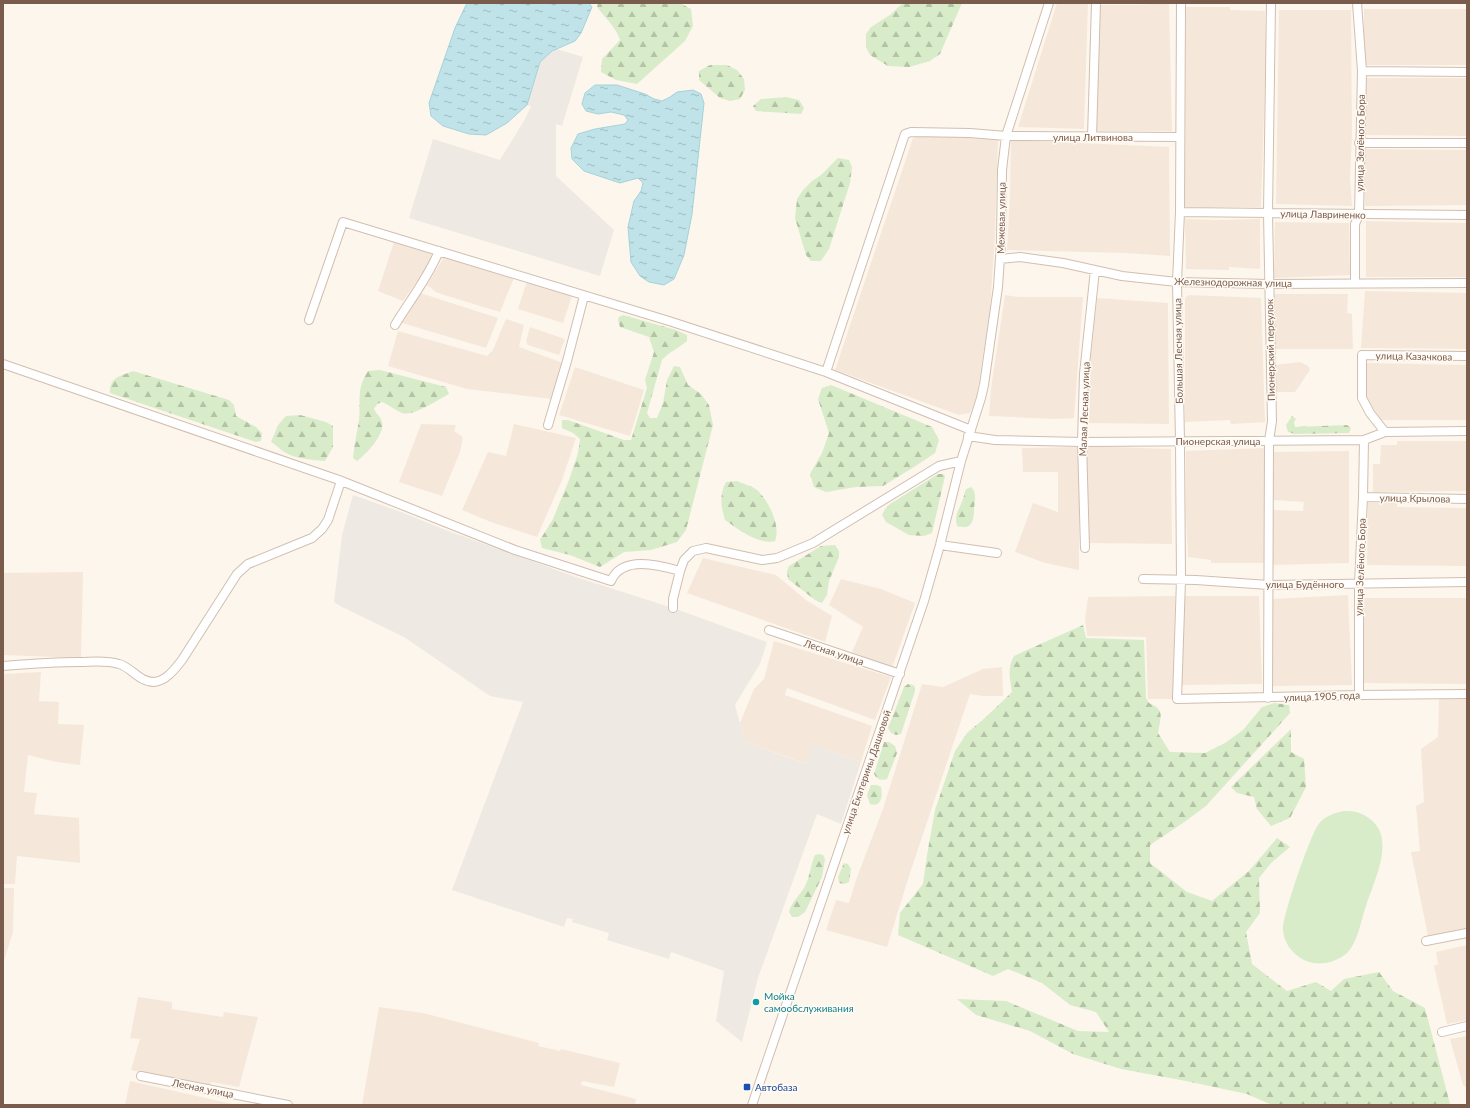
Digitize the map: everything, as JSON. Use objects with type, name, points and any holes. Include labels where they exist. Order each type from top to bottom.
[{"type":"street","name":"Межевая улица","points":[[969,433],[984,385],[998,287],[1002,170],[1006,136],[1050,3]]},
{"type":"street","points":[[1092,137],[1096,3]]},
{"type":"street","name":"Большая Лесная улица","points":[[1177,699],[1180,580],[1180,442],[1177,282],[1180,212],[1181,3]]},
{"type":"street","name":"Пионерский переулок","points":[[1268,698],[1269,441],[1272,421],[1268,213],[1271,3]]},
{"type":"street","name":"улица Зелёного Бора","points":[[1355,283],[1355,224],[1359,215],[1359,143],[1362,71],[1357,3]]},
{"type":"street","points":[[1362,71],[1467,72]]},
{"type":"street","name":"улица Литвинова","points":[[826,372],[905,134],[911,132],[926,132],[1006,136],[1180,138]]},
{"type":"street","points":[[1359,143],[1467,143]]},
{"type":"street","name":"улица Лавриненко","points":[[1180,212],[1467,215]]},
{"type":"street","name":"Пионерская улица","points":[[309,320],[343,222],[669,321],[826,372],[969,433],[995,440],[1082,442],[1364,440],[1385,432],[1467,431]]},
{"type":"street","points":[[395,325],[417,288],[423,283],[439,251]]},
{"type":"street","name":"Железнодорожная улица","points":[[1000,259],[1020,257],[1122,276],[1177,282],[1269,284],[1467,283]]},
{"type":"street","name":"Малая Лесная улица","points":[[1085,548],[1082,442],[1084,374],[1095,270]]},
{"type":"street","points":[[548,425],[584,296]]},
{"type":"street","name":"улица Казачкова","points":[[1385,432],[1370,413],[1362,398],[1362,355],[1467,356]]},
{"type":"street","points":[[3,364],[341,481],[514,550],[611,581],[614,573],[624,567],[636,565],[657,565],[680,571]]},
{"type":"street","name":"улица Екатерины Дашковой","points":[[752,1105],[924,601],[969,433]]},
{"type":"street","name":"улица Зелёного Бора","points":[[1359,695],[1359,584],[1364,440]]},
{"type":"street","points":[[673,608],[673,599],[680,571],[684,560],[693,551],[706,548],[762,560],[777,558],[813,542],[939,466],[961,461]]},
{"type":"street","points":[[3,666],[42,663],[107,662],[120,664],[146,680],[154,682],[163,679],[172,672],[182,660],[237,574],[248,564],[312,538],[322,529],[328,520],[341,481]]},
{"type":"street","name":"улица Крылова","points":[[1363,497],[1467,499]]},
{"type":"street","points":[[940,545],[997,553]]},
{"type":"street","name":"улица Будённого","points":[[1142,579],[1269,585],[1467,582]]},
{"type":"street","name":"Лесная улица","points":[[768,630],[900,674]]},
{"type":"street","name":"улица 1905 года","points":[[1177,699],[1467,694]]},
{"type":"street","points":[[1426,941],[1467,933]]},
{"type":"street","points":[[1442,1032],[1467,1026]]},
{"type":"street","name":"Лесная улица","points":[[141,1076],[288,1105]]},
{"type":"shaded area","points":[[1057,3],[1088,3],[1084,129],[1018,127]]},
{"type":"shaded area","points":[[1169,3],[1172,131],[1096,131],[1100,5]]},
{"type":"shaded area","points":[[1186,7],[1230,7],[1230,10],[1265,11],[1266,48],[1261,207],[1185,207]]},
{"type":"shaded area","points":[[1364,9],[1467,9],[1467,65],[1364,65]]},
{"type":"shaded area","points":[[1279,10],[1351,10],[1352,135],[1350,177],[1352,206],[1276,204]]},
{"type":"shaded area","points":[[557,49],[583,57],[562,126],[556,124],[556,176],[614,230],[600,276],[409,218],[433,139],[500,160],[525,119],[531,106],[527,105],[540,62],[552,51]]},
{"type":"shaded area","points":[[1366,78],[1467,78],[1467,136],[1364,135]]},
{"type":"shaded area","points":[[920,136],[998,139],[995,236],[990,309],[977,395],[970,413],[959,415],[835,370],[913,138]]},
{"type":"shaded area","points":[[1011,140],[1169,147],[1170,256],[1126,253],[1007,250]]},
{"type":"shaded area","points":[[1365,149],[1467,150],[1467,205],[1365,206]]},
{"type":"shaded area","points":[[1185,219],[1260,219],[1260,269],[1229,267],[1229,270],[1186,269]]},
{"type":"shaded area","points":[[1366,221],[1467,223],[1467,277],[1366,277]]},
{"type":"shaded area","points":[[1275,222],[1349,223],[1350,275],[1274,278]]},
{"type":"shaded area","points":[[394,242],[432,253],[425,276],[417,281],[403,301],[378,291]]},
{"type":"shaded area","points":[[444,257],[514,278],[500,312],[444,295],[436,292],[427,285]]},
{"type":"shaded area","points":[[527,281],[572,296],[563,323],[518,309]]},
{"type":"shaded area","points":[[1365,291],[1467,293],[1467,349],[1361,348]]},
{"type":"shaded area","points":[[420,293],[498,318],[486,348],[402,323]]},
{"type":"shaded area","points":[[1275,294],[1348,294],[1347,313],[1352,314],[1353,349],[1274,349]]},
{"type":"shaded area","points":[[1005,295],[1018,297],[1083,297],[1074,418],[1056,419],[989,416],[991,388]]},
{"type":"shaded area","points":[[1189,295],[1261,298],[1265,422],[1231,424],[1230,420],[1185,422],[1185,298]]},
{"type":"shaded area","points":[[1097,298],[1168,303],[1169,424],[1089,423],[1090,367]]},
{"type":"shaded area","points":[[506,319],[524,325],[519,347],[563,363],[552,399],[467,389],[388,366],[398,331],[487,356],[493,350]]},
{"type":"shaded area","points":[[530,327],[565,339],[559,355],[528,345],[526,342]]},
{"type":"shaded area","points":[[1300,362],[1308,366],[1310,370],[1295,392],[1274,392],[1274,365]]},
{"type":"shaded area","points":[[1367,363],[1467,365],[1467,420],[1381,420],[1366,397]]},
{"type":"shaded area","points":[[575,367],[644,390],[630,436],[559,415]]},
{"type":"shaded area","points":[[421,424],[456,425],[454,431],[463,437],[460,452],[442,496],[399,482]]},
{"type":"shaded area","points":[[514,424],[576,438],[562,480],[537,537],[491,522],[462,510],[488,452],[506,456]]},
{"type":"shaded area","points":[[1397,441],[1467,441],[1467,491],[1373,492],[1373,464],[1380,464],[1381,445],[1397,445]]},
{"type":"shaded area","points":[[1086,446],[1171,449],[1172,544],[1087,543]]},
{"type":"shaded area","points":[[1079,447],[1079,570],[1045,563],[1015,552],[1033,503],[1058,512],[1058,472],[1023,472],[1022,448]]},
{"type":"shaded area","points":[[1263,448],[1265,451],[1264,563],[1211,563],[1211,560],[1188,557],[1186,516],[1186,451]]},
{"type":"shaded area","points":[[1349,451],[1349,563],[1272,565],[1272,510],[1303,511],[1304,502],[1273,500],[1274,452]]},
{"type":"shaded area","points":[[353,495],[576,577],[673,608],[767,642],[760,664],[735,705],[745,742],[806,764],[814,745],[861,762],[841,824],[817,814],[758,978],[742,1042],[716,1021],[724,971],[671,952],[669,959],[607,940],[609,933],[572,922],[573,919],[567,918],[564,927],[452,890],[523,702],[490,696],[404,637],[334,602],[342,535]]},
{"type":"shaded area","points":[[1368,503],[1397,503],[1397,507],[1467,508],[1467,566],[1367,565]]},
{"type":"shaded area","points":[[703,558],[776,575],[806,600],[832,616],[825,642],[687,593]]},
{"type":"shaded area","points":[[83,572],[81,658],[3,655],[3,573]]},
{"type":"shaded area","points":[[841,579],[881,589],[915,603],[892,668],[852,652],[863,627],[829,605]]},
{"type":"shaded area","points":[[1348,595],[1352,685],[1273,686],[1272,599]]},
{"type":"shaded area","points":[[1175,596],[1173,699],[1148,699],[1146,637],[1087,636],[1085,619],[1088,597]]},
{"type":"shaded area","points":[[1183,596],[1259,596],[1262,684],[1182,685]]},
{"type":"shaded area","points":[[1362,598],[1467,598],[1467,684],[1364,683]]},
{"type":"shaded area","points":[[774,641],[891,677],[875,720],[787,688],[785,695],[872,726],[861,762],[814,745],[807,764],[745,742],[740,723],[754,689],[764,679]]},
{"type":"shaded area","points":[[1002,667],[1003,696],[983,696],[970,694],[909,876],[887,947],[826,930],[836,900],[849,903],[856,880],[883,809],[922,684],[943,687],[983,669]]},
{"type":"shaded area","points":[[41,672],[39,701],[59,702],[58,724],[84,725],[80,765],[56,762],[28,755],[24,792],[37,793],[34,814],[79,818],[80,863],[17,856],[15,884],[3,884],[3,674]]},
{"type":"shaded area","points":[[1439,699],[1467,699],[1467,929],[1428,936],[1411,852],[1420,851],[1416,806],[1424,802],[1421,749],[1438,737]]},
{"type":"shaded area","points":[[3,888],[14,888],[13,932],[3,964]]},
{"type":"shaded area","points":[[1467,945],[1467,1020],[1447,1024],[1434,966],[1438,964],[1436,952]]},
{"type":"shaded area","points":[[138,997],[172,1002],[172,1009],[223,1017],[224,1012],[258,1017],[239,1087],[211,1082],[211,1086],[184,1081],[183,1079],[161,1075],[160,1077],[131,1070],[140,1039],[130,1038]]},
{"type":"shaded area","points":[[379,1007],[423,1013],[539,1043],[538,1046],[560,1051],[561,1049],[620,1063],[614,1087],[582,1081],[581,1085],[636,1099],[635,1105],[362,1105]]},
{"type":"shaded area","points":[[1467,1036],[1467,1089],[1463,1085],[1450,1039]]},
{"type":"shaded area","points":[[130,1081],[210,1099],[237,1105],[125,1105]]},
{"type":"green space","points":[[598,3],[680,3],[691,9],[693,26],[685,41],[637,84],[616,80],[601,72],[602,59],[620,40],[613,27],[597,7]]},
{"type":"green space","points":[[903,3],[962,3],[940,54],[930,61],[909,67],[888,66],[870,55],[866,47],[866,34],[871,27],[890,15]]},
{"type":"green space","points":[[710,65],[727,65],[737,70],[744,79],[745,90],[740,99],[730,101],[720,98],[699,80],[699,71]]},
{"type":"green space","points":[[786,97],[799,100],[804,108],[801,114],[756,111],[753,106],[761,99]]},
{"type":"green space","points":[[838,158],[849,160],[852,167],[850,183],[829,249],[821,261],[811,261],[806,255],[795,218],[797,199],[812,181],[821,175]]},
{"type":"green space","points":[[623,315],[676,330],[687,335],[687,341],[662,360],[647,413],[650,418],[657,418],[663,403],[667,380],[674,366],[680,367],[688,385],[701,394],[709,405],[713,425],[686,530],[677,542],[651,550],[624,552],[600,567],[570,555],[542,548],[540,540],[553,519],[578,453],[580,439],[573,433],[562,428],[562,420],[568,420],[624,440],[631,440],[647,388],[645,380],[654,352],[649,337],[620,327],[618,320],[619,317]]},
{"type":"green space","points":[[380,370],[446,387],[449,394],[419,410],[407,414],[402,413],[382,402],[377,404],[374,409],[382,422],[381,433],[370,449],[357,461],[353,458],[359,420],[360,389],[364,377],[368,371]]},
{"type":"green space","points":[[133,371],[229,400],[234,405],[236,416],[256,427],[262,433],[261,441],[256,442],[110,393],[111,384],[114,380]]},
{"type":"green space","points":[[831,385],[932,427],[939,440],[935,453],[883,486],[856,487],[826,492],[814,487],[810,474],[822,453],[829,433],[818,399],[822,388]]},
{"type":"green space","points":[[300,415],[326,422],[333,426],[333,447],[325,461],[304,459],[294,456],[284,452],[271,442],[278,425],[286,416]]},
{"type":"green space","points":[[1292,416],[1296,419],[1294,422],[1295,427],[1347,425],[1351,428],[1349,433],[1295,434],[1288,432],[1286,425]]},
{"type":"green space","points":[[938,474],[943,474],[945,476],[932,533],[924,536],[909,535],[886,522],[882,515],[890,504]]},
{"type":"green space","points":[[737,481],[757,490],[766,500],[775,521],[775,541],[762,541],[742,532],[725,520],[721,501],[722,492],[726,482]]},
{"type":"green space","points":[[971,487],[974,491],[975,497],[972,523],[966,527],[957,526],[957,514],[966,489]]},
{"type":"green space","points":[[835,545],[839,551],[839,557],[829,581],[827,595],[822,603],[815,600],[788,579],[787,571],[789,566],[821,546]]},
{"type":"green space","points":[[1083,625],[1086,638],[1144,640],[1146,698],[1149,703],[1160,712],[1161,719],[1158,733],[1170,752],[1205,753],[1225,743],[1243,730],[1262,707],[1274,703],[1289,705],[1290,713],[1206,806],[1150,845],[1150,863],[1187,892],[1212,901],[1249,871],[1277,838],[1290,847],[1271,863],[1259,878],[1260,913],[1246,932],[1252,964],[1287,991],[1316,982],[1331,991],[1344,979],[1379,972],[1393,991],[1425,1008],[1450,1104],[1454,1105],[1272,1105],[1247,1094],[1121,1069],[1073,1054],[1030,1031],[976,1015],[957,999],[1006,1001],[1078,1031],[1109,1032],[1096,1012],[1070,1005],[1042,983],[1008,969],[993,976],[898,935],[900,913],[923,884],[935,810],[955,751],[967,733],[1012,692],[1010,665],[1014,656]]},
{"type":"green space","points":[[908,684],[915,687],[915,691],[901,734],[896,735],[891,733],[888,728],[904,687]]},
{"type":"green space","points":[[1291,729],[1291,752],[1304,759],[1306,787],[1290,818],[1271,826],[1257,809],[1254,797],[1237,793],[1231,787]]},
{"type":"green space","points":[[884,742],[889,742],[895,746],[897,753],[887,779],[881,780],[874,774]]},
{"type":"green space","points":[[871,785],[881,787],[882,794],[879,803],[874,805],[870,804],[867,795]]},
{"type":"green space","points":[[1344,811],[1357,812],[1372,820],[1379,830],[1382,842],[1382,854],[1375,881],[1354,943],[1347,953],[1337,960],[1319,964],[1302,959],[1289,947],[1283,930],[1284,922],[1297,877],[1314,832],[1323,819],[1330,815]]},
{"type":"green space","points":[[815,855],[823,855],[825,859],[822,877],[805,912],[798,917],[792,917],[789,912],[790,909],[806,884]]},
{"type":"green space","points":[[844,863],[848,864],[851,869],[849,882],[844,884],[839,883],[838,877]]},
{"type":"water","points":[[467,3],[589,3],[592,7],[581,33],[575,41],[552,51],[540,62],[527,105],[507,123],[486,135],[469,134],[443,126],[431,116],[429,103],[455,28]]},
{"type":"water","points":[[595,85],[617,85],[662,101],[677,92],[693,90],[701,94],[704,103],[692,214],[684,255],[674,279],[664,285],[649,282],[640,276],[631,262],[628,227],[634,201],[641,191],[643,183],[638,178],[620,183],[584,171],[572,159],[571,148],[578,134],[595,129],[625,124],[628,120],[624,115],[611,112],[598,114],[586,111],[582,104],[585,93]]},
{"type":"place","name":"Мойка самообслуживания","points":[[756,1002]]},
{"type":"place","name":"Автобаза","points":[[747,1087]]}]
